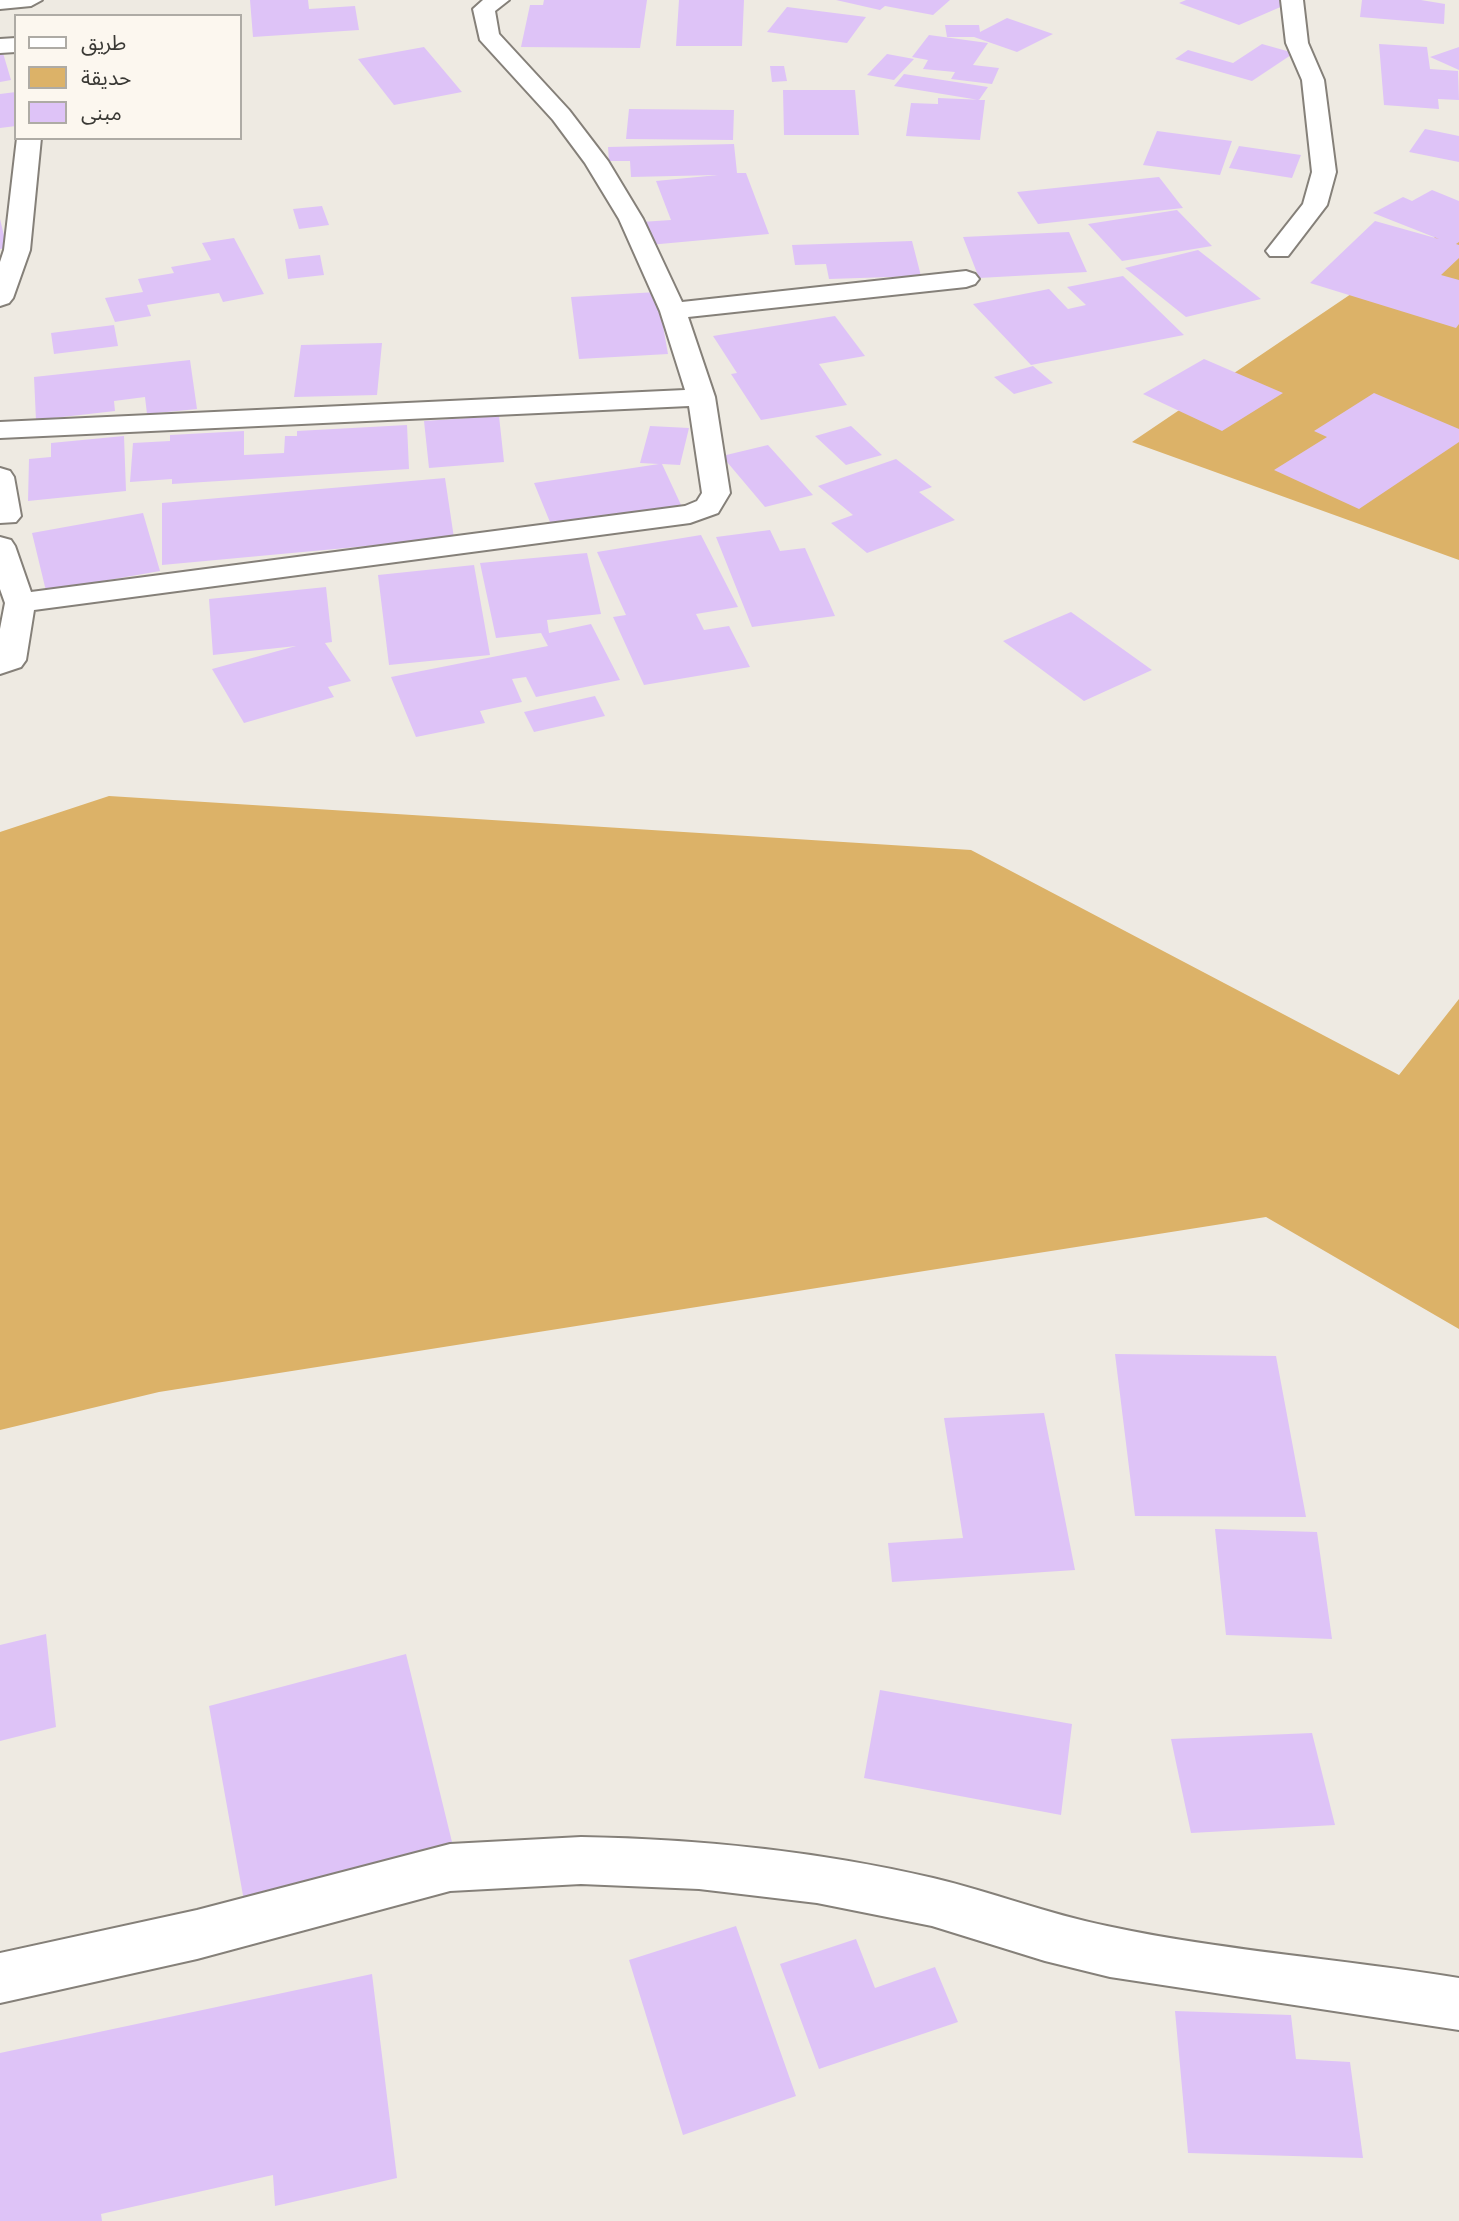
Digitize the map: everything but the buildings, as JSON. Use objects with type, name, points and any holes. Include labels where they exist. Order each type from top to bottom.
[{"type":"street","points":[[20,603],[690,514],[709,507],[716,493],[701,397],[673,311],[631,219],[596,161],[561,115],[488,35],[484,9],[498,0]]},
{"type":"street","points":[[1279,251],[1315,205],[1324,172],[1313,80],[1297,43],[1292,0]]},
{"type":"street","points":[[0,3],[31,6]]},
{"type":"street","points":[[0,298],[17,250],[18,140]]},
{"type":"street","points":[[673,311],[966,279]]},
{"type":"street","points":[[0,430],[701,397]]},
{"type":"street","points":[[0,477],[2,524]]},
{"type":"street","points":[[0,546],[20,603],[10,660],[0,665]]},
{"type":"street","points":[[0,1978],[258,1919],[357,1890],[458,1866],[545,1861],[711,1868],[833,1883],[933,1902],[1060,1941],[1154,1959],[1390,1991],[1459,2004]]},
{"type":"green space","points":[[1459,221],[1459,560],[1132,442]]},
{"type":"green space","points":[[109,796],[971,850],[1399,1075],[1459,999],[1459,1329],[1266,1217],[159,1392],[0,1430],[0,832]]}]
